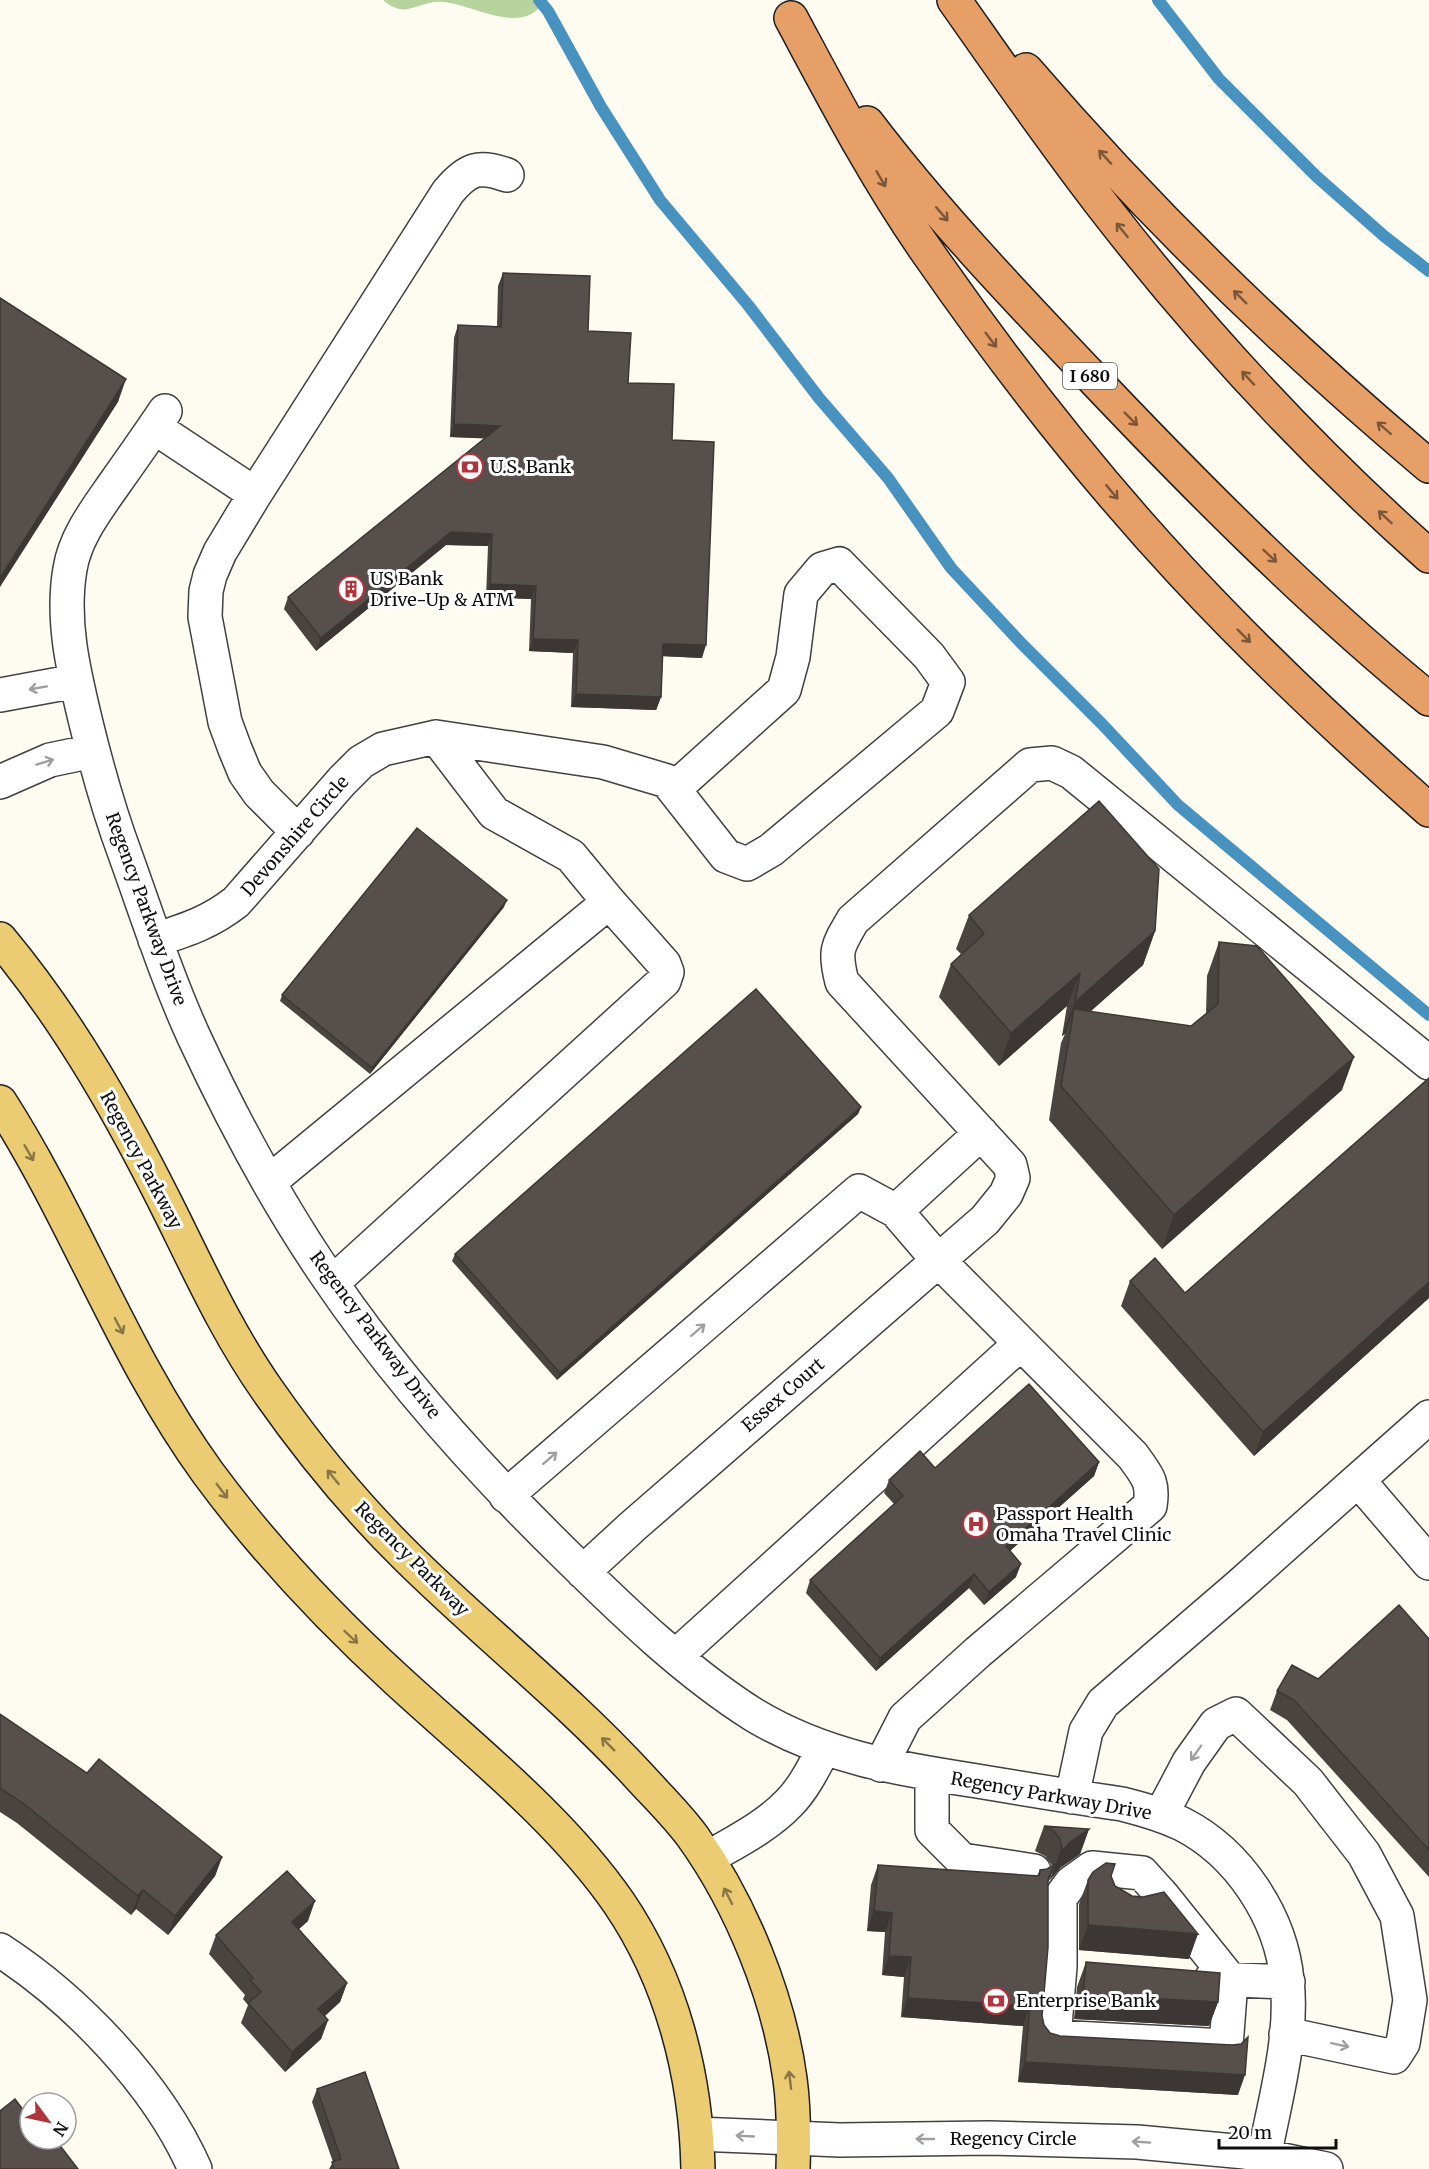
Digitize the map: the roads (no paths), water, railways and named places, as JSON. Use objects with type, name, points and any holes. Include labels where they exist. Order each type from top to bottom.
[{"type":"highway","points":[[954,0],[1100,202],[1190,312],[1243,373],[1297,429],[1358,491],[1429,556]]},
{"type":"highway","points":[[965,0],[1042,89],[1195,252],[1306,358],[1429,466]]},
{"type":"highway","points":[[785,9],[884,185],[927,252],[987,335],[1071,443],[1181,571],[1310,700],[1429,810]]},
{"type":"highway","name":"I 680","points":[[785,9],[849,99],[912,180],[1118,406],[1325,608],[1429,699]]},
{"type":"main road","name":"Regency Parkway","points":[[0,939],[46,998],[96,1075],[164,1200],[225,1323],[241,1351],[297,1432],[372,1522],[447,1595],[597,1733],[659,1798],[690,1833],[708,1858],[747,1936],[778,2017],[790,2079],[793,2154]]},
{"type":"main road","points":[[0,1102],[62,1212],[114,1318],[159,1397],[208,1472],[248,1524],[285,1568],[345,1631],[545,1817],[591,1866],[618,1903],[654,1964],[668,2000],[687,2063],[697,2134],[698,2169]]},
{"type":"street","points":[[298,832],[259,793],[245,773],[225,722],[205,617],[206,591],[210,575],[220,552],[255,494],[448,192],[460,177],[476,169],[492,170],[507,176]]},
{"type":"street","name":"Regency Parkway Drive","points":[[255,494],[160,419],[95,513],[73,555],[67,591],[67,620],[76,681],[93,752],[111,816],[155,939],[194,1036],[243,1134],[301,1236],[374,1340],[506,1496],[583,1572],[676,1656],[755,1715],[824,1748],[881,1766],[1122,1804],[1161,1815],[1181,1823],[1226,1856],[1256,1892],[1269,1917],[1280,1946],[1288,1982],[1286,2034],[1263,2163]]},
{"type":"street","points":[[436,737],[603,762],[667,781],[726,856],[747,864],[771,850],[937,711],[948,682],[929,656],[839,564],[822,569],[801,594],[793,657],[784,690],[675,789]]},
{"type":"street","points":[[0,695],[76,681]]},
{"type":"street","points":[[332,1282],[664,981],[667,972],[664,964],[571,856],[494,813],[436,737]]},
{"type":"street","name":"Devonshire Circle","points":[[155,939],[199,926],[226,909],[250,887],[342,780],[366,758],[383,749],[436,737]]},
{"type":"street","points":[[0,782],[50,760],[93,752]]},
{"type":"street","name":"Essex Court","points":[[583,1572],[985,1220],[1006,1194],[1013,1178],[1010,1165],[842,982],[837,962],[838,945],[853,920],[1030,765],[1052,763],[1071,772],[1429,1063]]},
{"type":"street","points":[[269,1182],[609,902]]},
{"type":"street","points":[[896,1210],[981,1133]]},
{"type":"street","points":[[506,1496],[860,1191],[896,1210],[938,1260],[1133,1456],[1147,1475],[1153,1489],[1150,1506],[978,1652],[905,1718],[881,1766]]},
{"type":"street","points":[[676,1656],[1020,1344]]},
{"type":"street","points":[[1072,1797],[1086,1731],[1102,1703],[1239,1587],[1429,1417]]},
{"type":"street","points":[[1358,1480],[1429,1563]]},
{"type":"street","points":[[1161,1815],[1189,1762],[1216,1724],[1236,1714],[1308,1782],[1364,1854],[1397,1916],[1410,2000],[1403,2043],[1394,2057],[1286,2034]]},
{"type":"street","points":[[708,1858],[771,1820],[789,1803],[802,1786],[824,1748]]},
{"type":"street","points":[[932,1774],[932,1830],[963,1860],[1034,1871]]},
{"type":"street","points":[[1092,1868],[1142,1873],[1162,1894],[1231,1981],[1226,2046],[1054,2037],[1059,1967],[1060,1898],[1085,1888],[1092,1868]]},
{"type":"street","points":[[1130,1903],[1162,1894]]},
{"type":"street","points":[[0,1950],[78,2011],[141,2079],[167,2115],[195,2169]]},
{"type":"street","points":[[1059,1967],[1094,1970]]},
{"type":"street","points":[[1185,1977],[1288,1982]]},
{"type":"street","name":"Regency Circle","points":[[697,2134],[793,2154],[840,2140],[1071,2139],[1199,2147],[1263,2163],[1326,2169]]},
{"type":"waterway","points":[[539,0],[548,11],[601,107],[660,200],[748,305],[819,398],[888,478],[951,568],[1178,805],[1429,1015]]},
{"type":"waterway","points":[[1158,0],[1219,79],[1316,176],[1384,236],[1429,271]]},
{"type":"place","name":"U.S. Bank","points":[[470,467]]},
{"type":"place","name":"US Bank Drive-Up & ATM","points":[[351,589]]},
{"type":"place","name":"Passport Health Omaha Travel Clinic","points":[[976,1524]]},
{"type":"place","name":"Enterprise Bank","points":[[996,2001]]}]
